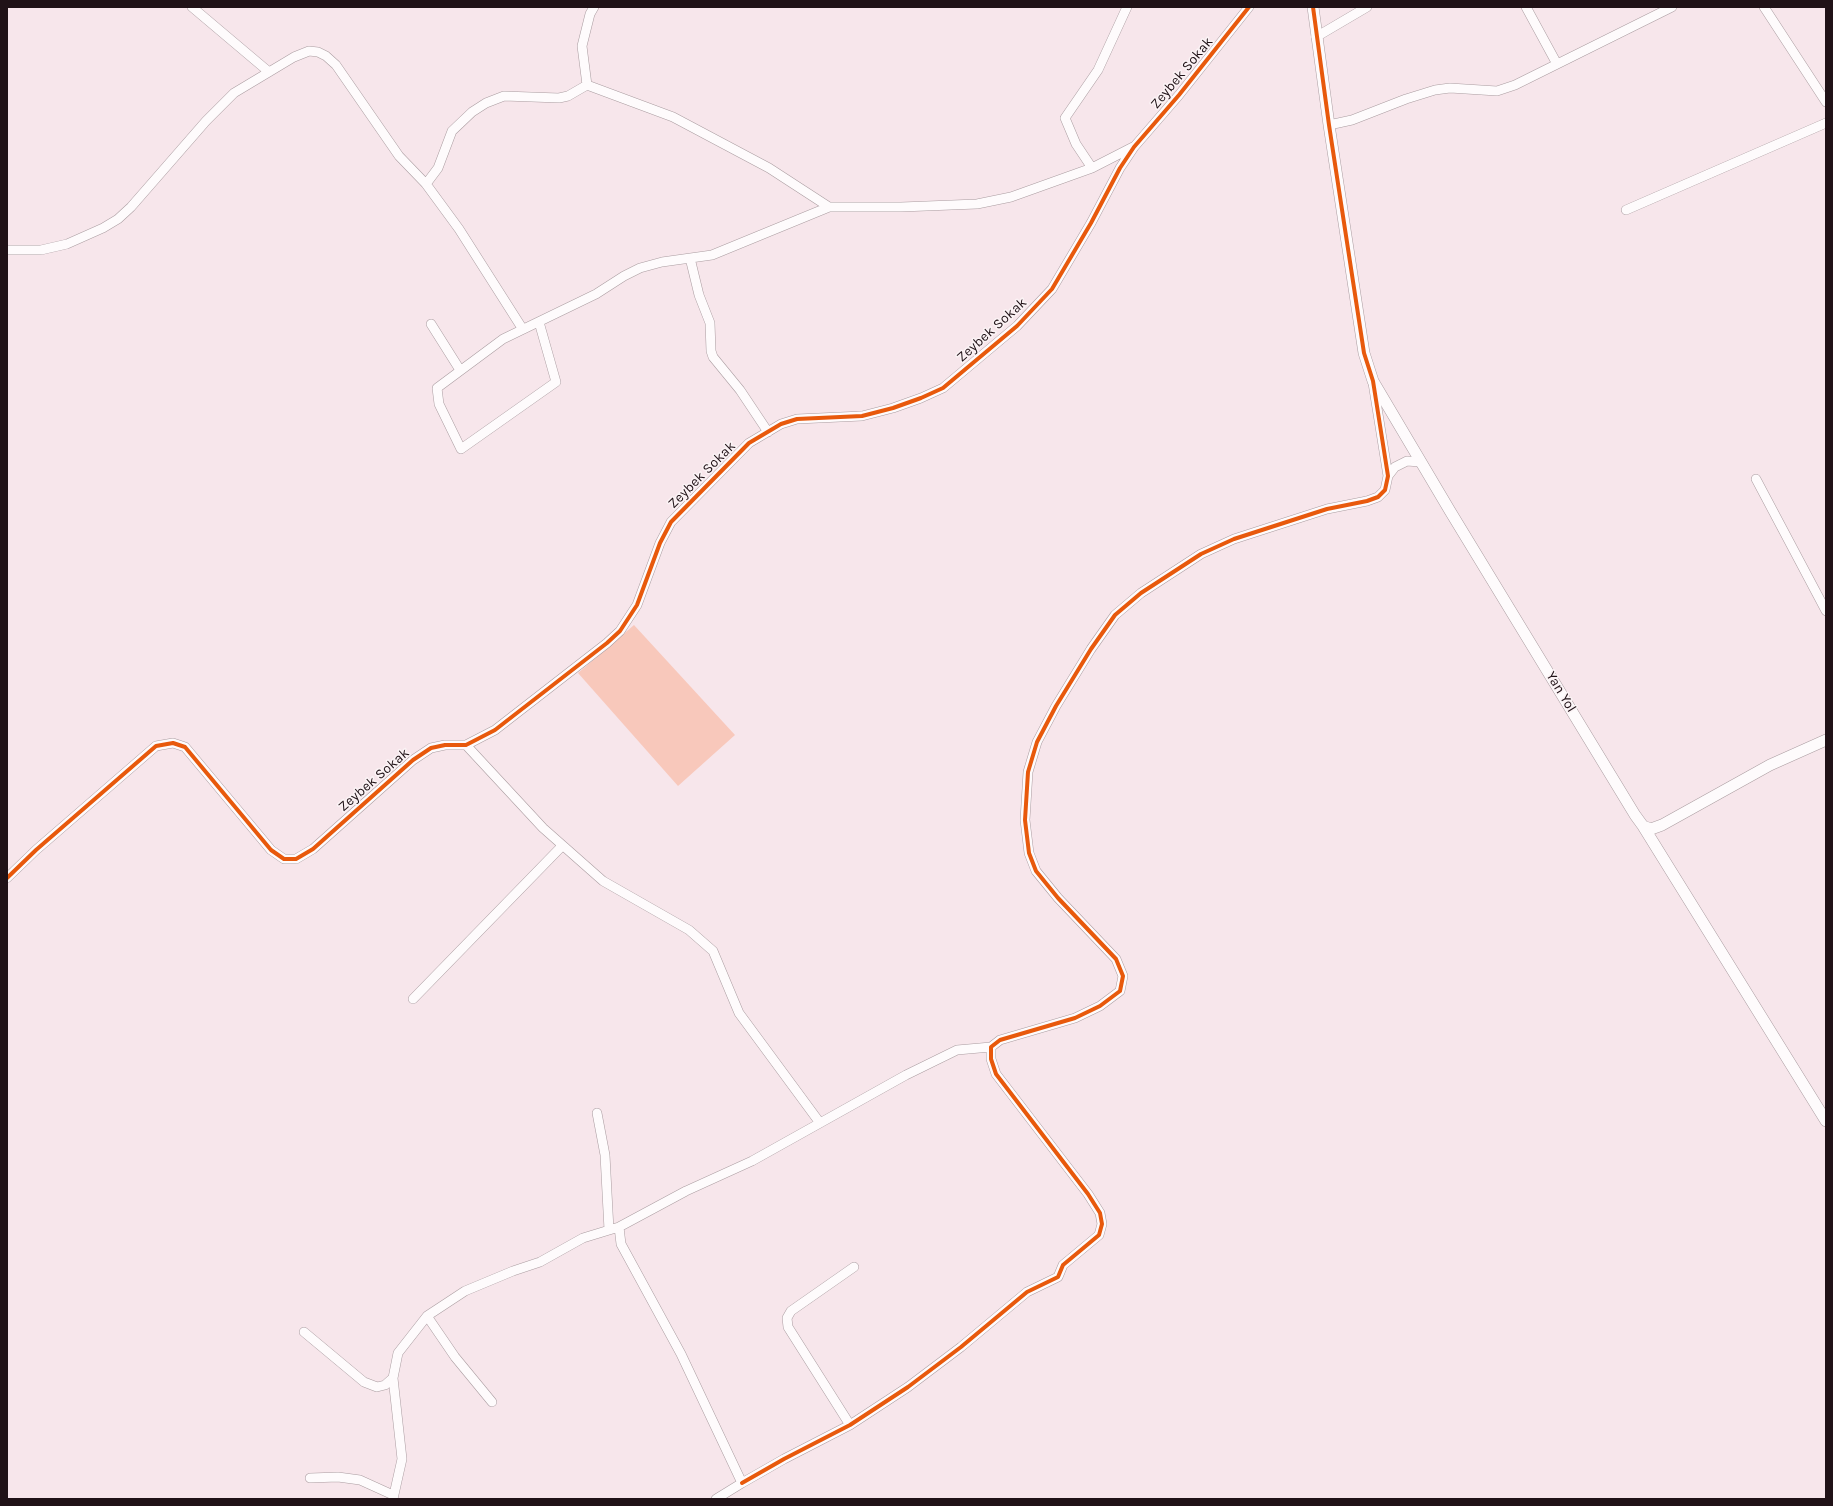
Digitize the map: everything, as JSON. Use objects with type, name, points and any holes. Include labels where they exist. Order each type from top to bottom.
[{"type":"street","points":[[192,7],[269,72]]},
{"type":"street","points":[[587,85],[582,46],[590,14],[594,7]]},
{"type":"street","points":[[1092,168],[1076,144],[1065,118],[1098,70],[1127,7]]},
{"type":"street","name":"Zeybek Sokak","points":[[7,878],[36,850],[156,746],[172,743],[185,747],[271,850],[284,859],[296,859],[313,849],[413,760],[431,748],[445,745],[466,746],[495,730],[607,643],[620,631],[637,605],[660,543],[671,522],[749,443],[781,424],[797,419],[844,418],[870,414],[921,398],[947,385],[1017,326],[1052,289],[1091,223],[1120,168],[1134,147],[1249,7]]},
{"type":"street","name":"Yan Yol","points":[[1313,7],[1328,125],[1364,353],[1373,381],[1420,462],[1826,1121]]},
{"type":"street","points":[[1316,38],[1367,7]]},
{"type":"street","points":[[1526,7],[1557,64]]},
{"type":"street","points":[[1328,125],[1352,120],[1406,99],[1435,90],[1450,88],[1497,91],[1515,85],[1672,7]]},
{"type":"street","points":[[1764,7],[1826,102]]},
{"type":"street","points":[[7,250],[41,250],[67,244],[103,228],[118,219],[131,207],[206,120],[234,93],[294,57],[309,51],[318,52],[326,56],[336,65],[399,156],[426,184],[459,229],[522,328]]},
{"type":"street","points":[[426,184],[438,168],[452,131],[472,112],[486,103],[504,96],[559,98],[568,96],[587,85]]},
{"type":"street","points":[[587,85],[673,117],[769,168],[829,207]]},
{"type":"street","points":[[1626,210],[1826,123]]},
{"type":"street","points":[[539,322],[556,382],[461,449],[440,404],[437,388],[503,339],[522,328],[539,322],[596,294],[624,276],[640,268],[662,262],[712,255],[829,207],[901,207],[977,204],[1011,197],[1092,168],[1134,147]]},
{"type":"street","points":[[690,258],[699,295],[710,323],[710,351],[713,357],[724,368],[740,390],[768,432]]},
{"type":"street","points":[[431,324],[460,370]]},
{"type":"street","points":[[310,1478],[338,1477],[360,1480],[393,1497],[402,1459],[393,1378],[398,1353],[427,1316],[465,1291],[513,1271],[540,1262],[583,1238],[619,1227],[686,1191],[752,1162],[820,1122],[906,1075],[957,1050],[991,1047],[1000,1040],[1074,1018],[1100,1006],[1120,991],[1123,976],[1116,959],[1058,898],[1036,871],[1029,853],[1026,820],[1028,772],[1037,742],[1091,649],[1115,615],[1141,593],[1201,554],[1234,539],[1326,509],[1367,502],[1378,497],[1385,490],[1388,476],[1373,381]]},
{"type":"street","points":[[1388,476],[1395,467],[1407,461],[1420,462]]},
{"type":"street","points":[[1756,478],[1826,611]]},
{"type":"street","points":[[1643,826],[1651,829],[1662,825],[1770,765],[1826,740]]},
{"type":"street","points":[[466,746],[562,846],[603,881],[689,930],[713,951],[738,1013],[820,1122]]},
{"type":"street","points":[[413,999],[562,846]]},
{"type":"street","points":[[716,1499],[784,1459],[850,1425],[908,1387],[956,1351],[1027,1292],[1058,1277],[1063,1265],[1086,1248],[1099,1235],[1102,1224],[1100,1213],[1088,1194],[996,1074],[991,1047]]},
{"type":"street","points":[[597,1113],[605,1155],[609,1230]]},
{"type":"street","points":[[619,1227],[620,1244],[681,1354],[742,1483]]},
{"type":"street","points":[[850,1425],[788,1327],[788,1318],[791,1311],[854,1267]]},
{"type":"street","points":[[427,1316],[454,1357],[492,1402]]},
{"type":"street","points":[[304,1332],[364,1382],[377,1387],[385,1385],[393,1378]]},
{"type":"shaded area","points":[[634,625],[735,735],[678,786],[578,673]]},
{"type":"cycle path","points":[[7,878],[36,850],[156,746],[173,743],[185,747],[271,850],[284,859],[296,859],[313,849],[413,760],[431,748],[445,745],[466,745],[495,730],[607,643],[620,631],[637,605],[660,543],[671,522],[749,443],[781,424],[797,419],[862,416],[893,408],[921,398],[943,388],[1017,326],[1052,289],[1091,223],[1120,168],[1134,147],[1179,95],[1249,7]]},
{"type":"cycle path","points":[[742,1483],[784,1459],[850,1425],[908,1387],[961,1347],[1027,1292],[1058,1277],[1063,1265],[1099,1235],[1102,1224],[1100,1213],[1088,1194],[996,1074],[991,1059],[991,1047],[1000,1040],[1075,1018],[1100,1006],[1120,991],[1123,976],[1116,959],[1058,898],[1036,871],[1029,853],[1025,820],[1028,772],[1037,742],[1056,706],[1091,649],[1115,615],[1141,593],[1201,554],[1234,539],[1327,509],[1367,501],[1378,497],[1385,490],[1388,476],[1373,381],[1364,353],[1329,125],[1313,7]]}]
